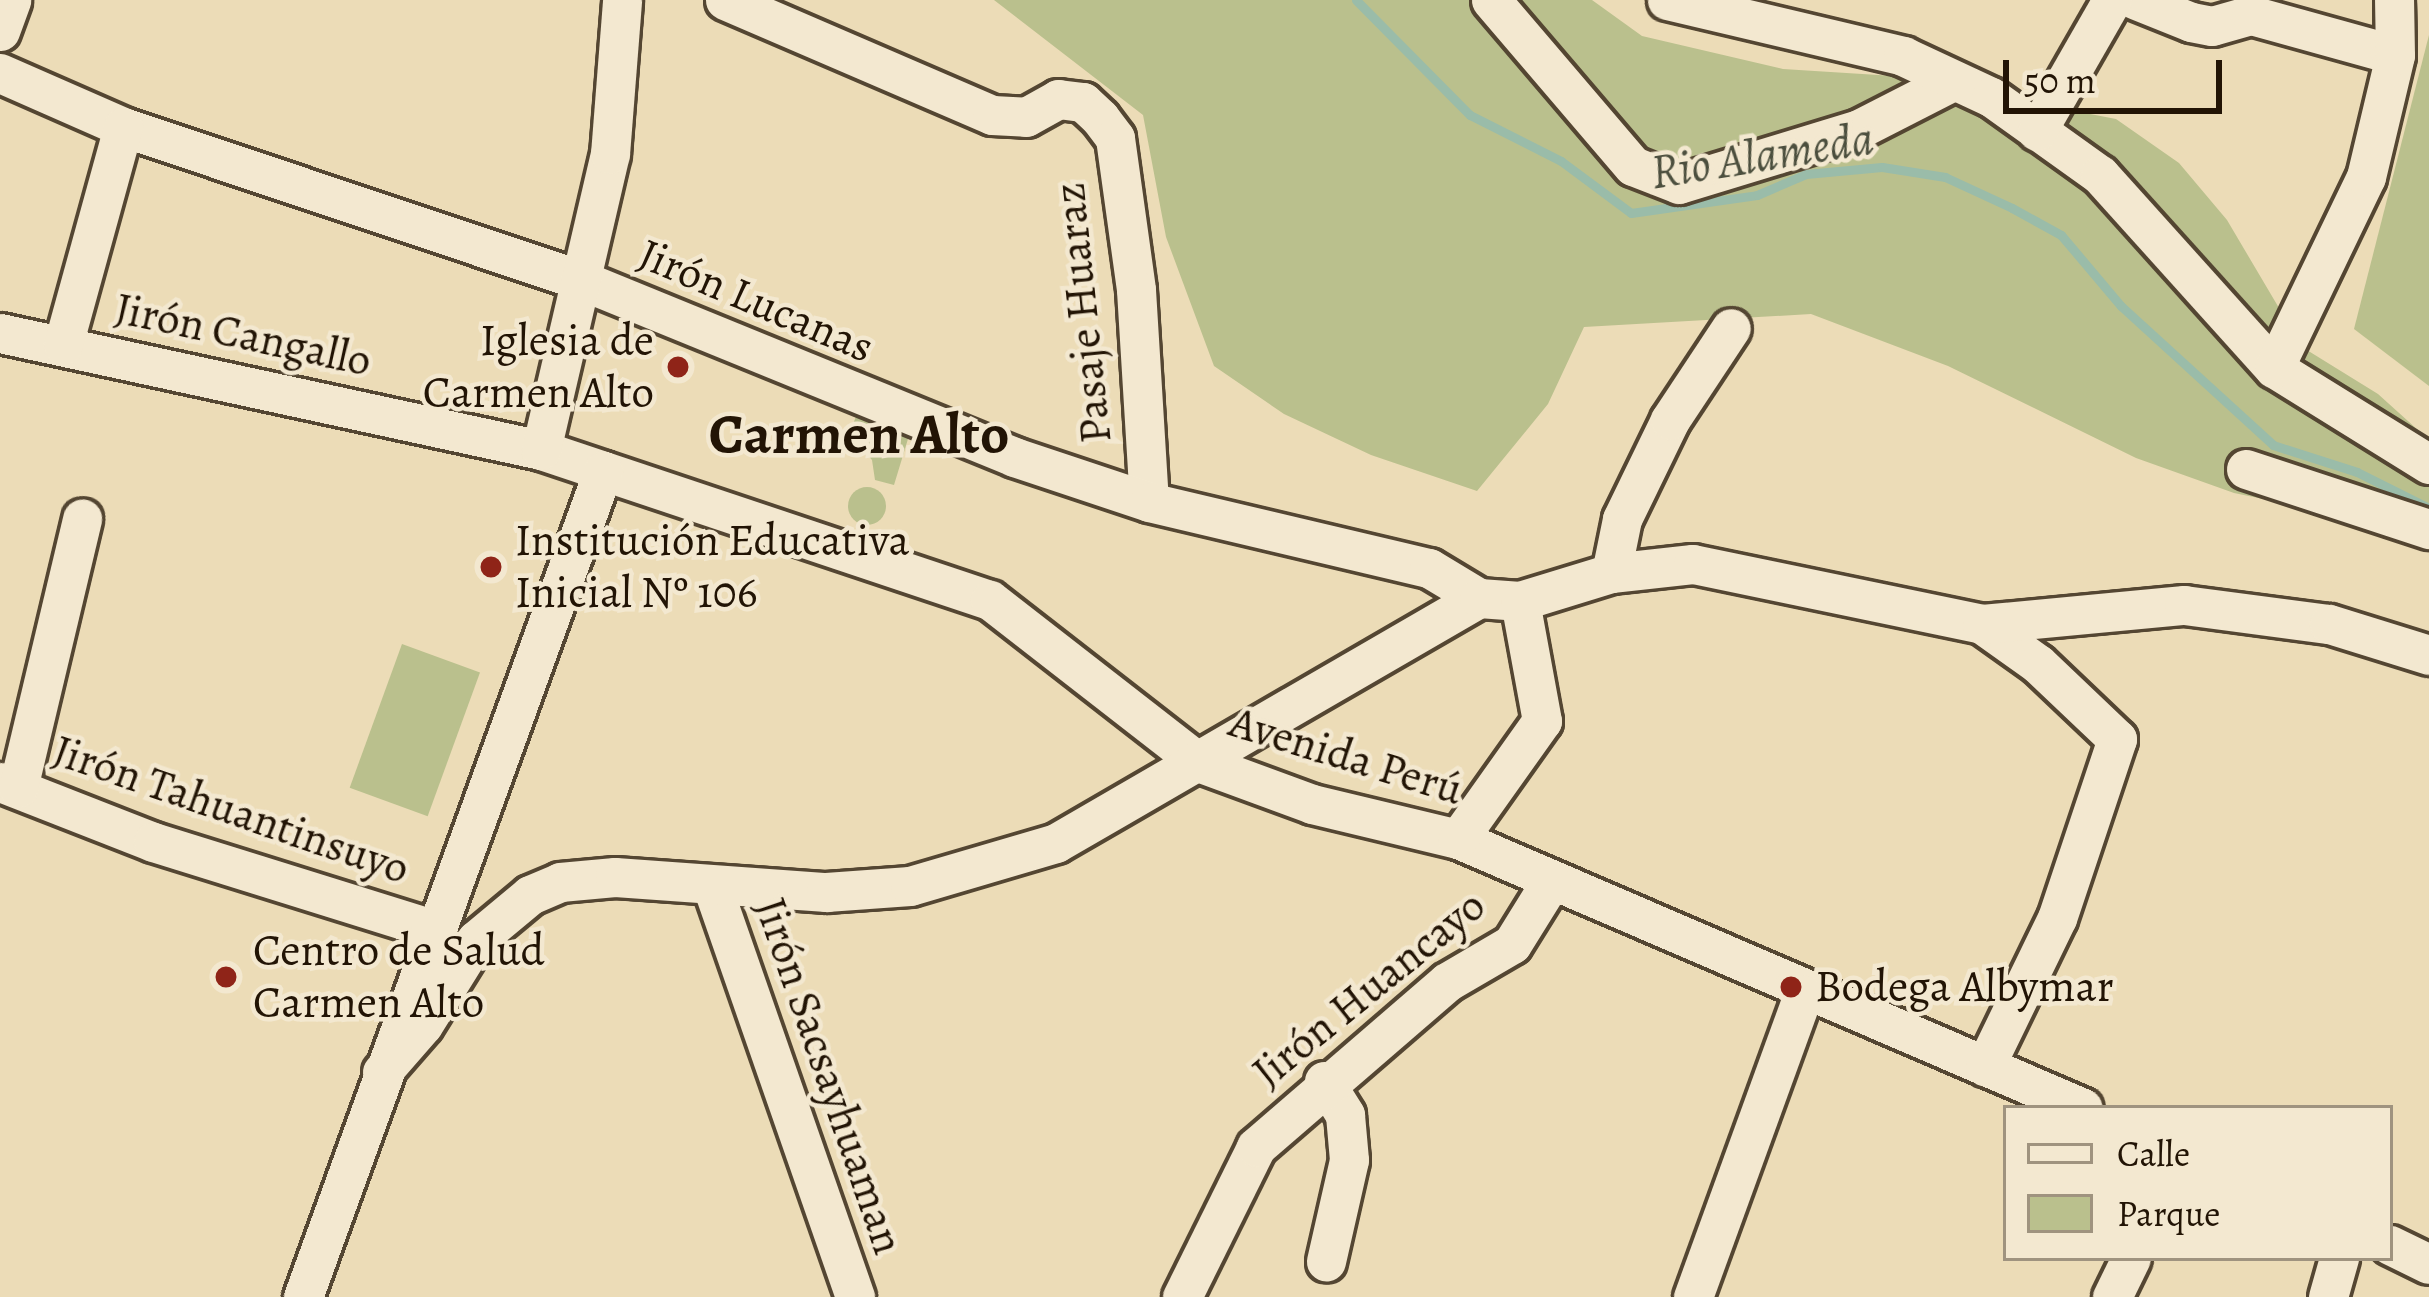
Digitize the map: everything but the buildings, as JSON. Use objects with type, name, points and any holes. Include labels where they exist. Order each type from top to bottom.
[{"type":"street","points":[[0,31],[10,0]]},
{"type":"street","points":[[541,449],[610,154],[622,0]]},
{"type":"street","name":"Pasaje Huaraz","points":[[725,0],[753,19],[992,115],[1026,117],[1058,99],[1083,102],[1100,118],[1114,138],[1136,290],[1149,502]]},
{"type":"street","points":[[1491,0],[1633,166],[1679,184],[1859,129],[1953,81]]},
{"type":"street","points":[[1666,0],[1903,56],[2037,130],[2100,176],[2274,368],[2429,464]]},
{"type":"street","points":[[2037,130],[2112,0]]},
{"type":"street","points":[[2136,0],[2191,22],[2212,26],[2251,15],[2395,55]]},
{"type":"street","points":[[2274,368],[2366,177],[2395,55],[2394,0]]},
{"type":"street","name":"Jirón Lucanas","points":[[0,74],[123,127],[581,280],[801,375],[1149,502],[1429,568],[1479,598]]},
{"type":"street","points":[[63,345],[123,127]]},
{"type":"street","points":[[1611,573],[1622,519],[1670,420],[1731,328]]},
{"type":"street","name":"Jirón Cangallo","points":[[0,333],[541,449],[603,471]]},
{"type":"street","points":[[2246,469],[2429,530]]},
{"type":"street","points":[[303,1297],[432,929],[603,471]]},
{"type":"street","name":"Avenida Perú","points":[[603,471],[990,600],[1198,762],[1312,804],[1458,839],[1803,994],[2076,1105]]},
{"type":"street","points":[[9,785],[82,519]]},
{"type":"street","points":[[382,1072],[423,1025],[476,940],[530,895],[560,882],[615,877],[712,886],[910,886],[1056,843],[1479,598],[1520,601],[1611,573],[1693,564],[1982,624],[2184,605],[2329,624],[2429,655]]},
{"type":"street","points":[[1458,839],[1542,722],[1520,601]]},
{"type":"street","points":[[1982,624],[2056,679],[2117,739],[2056,918],[1985,1066]]},
{"type":"street","name":"Jirón Tahuantinsuyo","points":[[9,785],[153,842],[432,929]]},
{"type":"street","name":"Jirón Huancayo","points":[[1181,1297],[1256,1147],[1324,1081],[1447,982],[1512,944],[1551,881]]},
{"type":"street","name":"Jirón Sacsayhuaman","points":[[712,886],[855,1297]]},
{"type":"street","points":[[1693,1297],[1803,994]]},
{"type":"street","points":[[1324,1081],[1345,1115],[1348,1160],[1326,1261]]},
{"type":"street","points":[[2393,1246],[2429,1264]]},
{"type":"street","points":[[2112,1297],[2130,1261]]},
{"type":"street","points":[[2328,1297],[2338,1261]]},
{"type":"green space","points":[[994,0],[1592,0],[1642,36],[1783,69],[1894,76],[2116,119],[2179,163],[2227,220],[2302,347],[2378,394],[2429,440],[2429,533],[2234,493],[2136,458],[1948,366],[1811,314],[1584,327],[1548,404],[1477,491],[1371,455],[1284,414],[1214,366],[1166,237],[1143,115]]},
{"type":"green space","points":[[2429,35],[2429,386],[2354,329]]},
{"type":"green space","points":[[857,414],[911,429],[894,485],[875,480],[872,460],[849,434]]},
{"type":"green space","points":[[867,487],[880,493],[886,506],[880,519],[867,525],[854,519],[848,506],[854,493]]},
{"type":"green space","points":[[402,644],[480,672],[428,816],[350,788]]},
{"type":"waterway","name":"Rio Alameda","points":[[1356,0],[1470,115],[1561,161],[1631,213],[1757,195],[1806,174],[1882,167],[1945,177],[2012,208],[2061,235],[2121,306],[2273,445],[2357,472],[2429,508]]},
{"type":"place","name":"Iglesia de Carmen Alto","points":[[678,367]]},
{"type":"place","name":"Institución Educativa Inicial Nº 106","points":[[491,567]]},
{"type":"place","name":"Centro de Salud Carmen Alto","points":[[226,977]]},
{"type":"place","name":"Bodega Albymar","points":[[1791,987]]},
{"type":"district","name":"Carmen Alto","points":[[859,435]]}]
